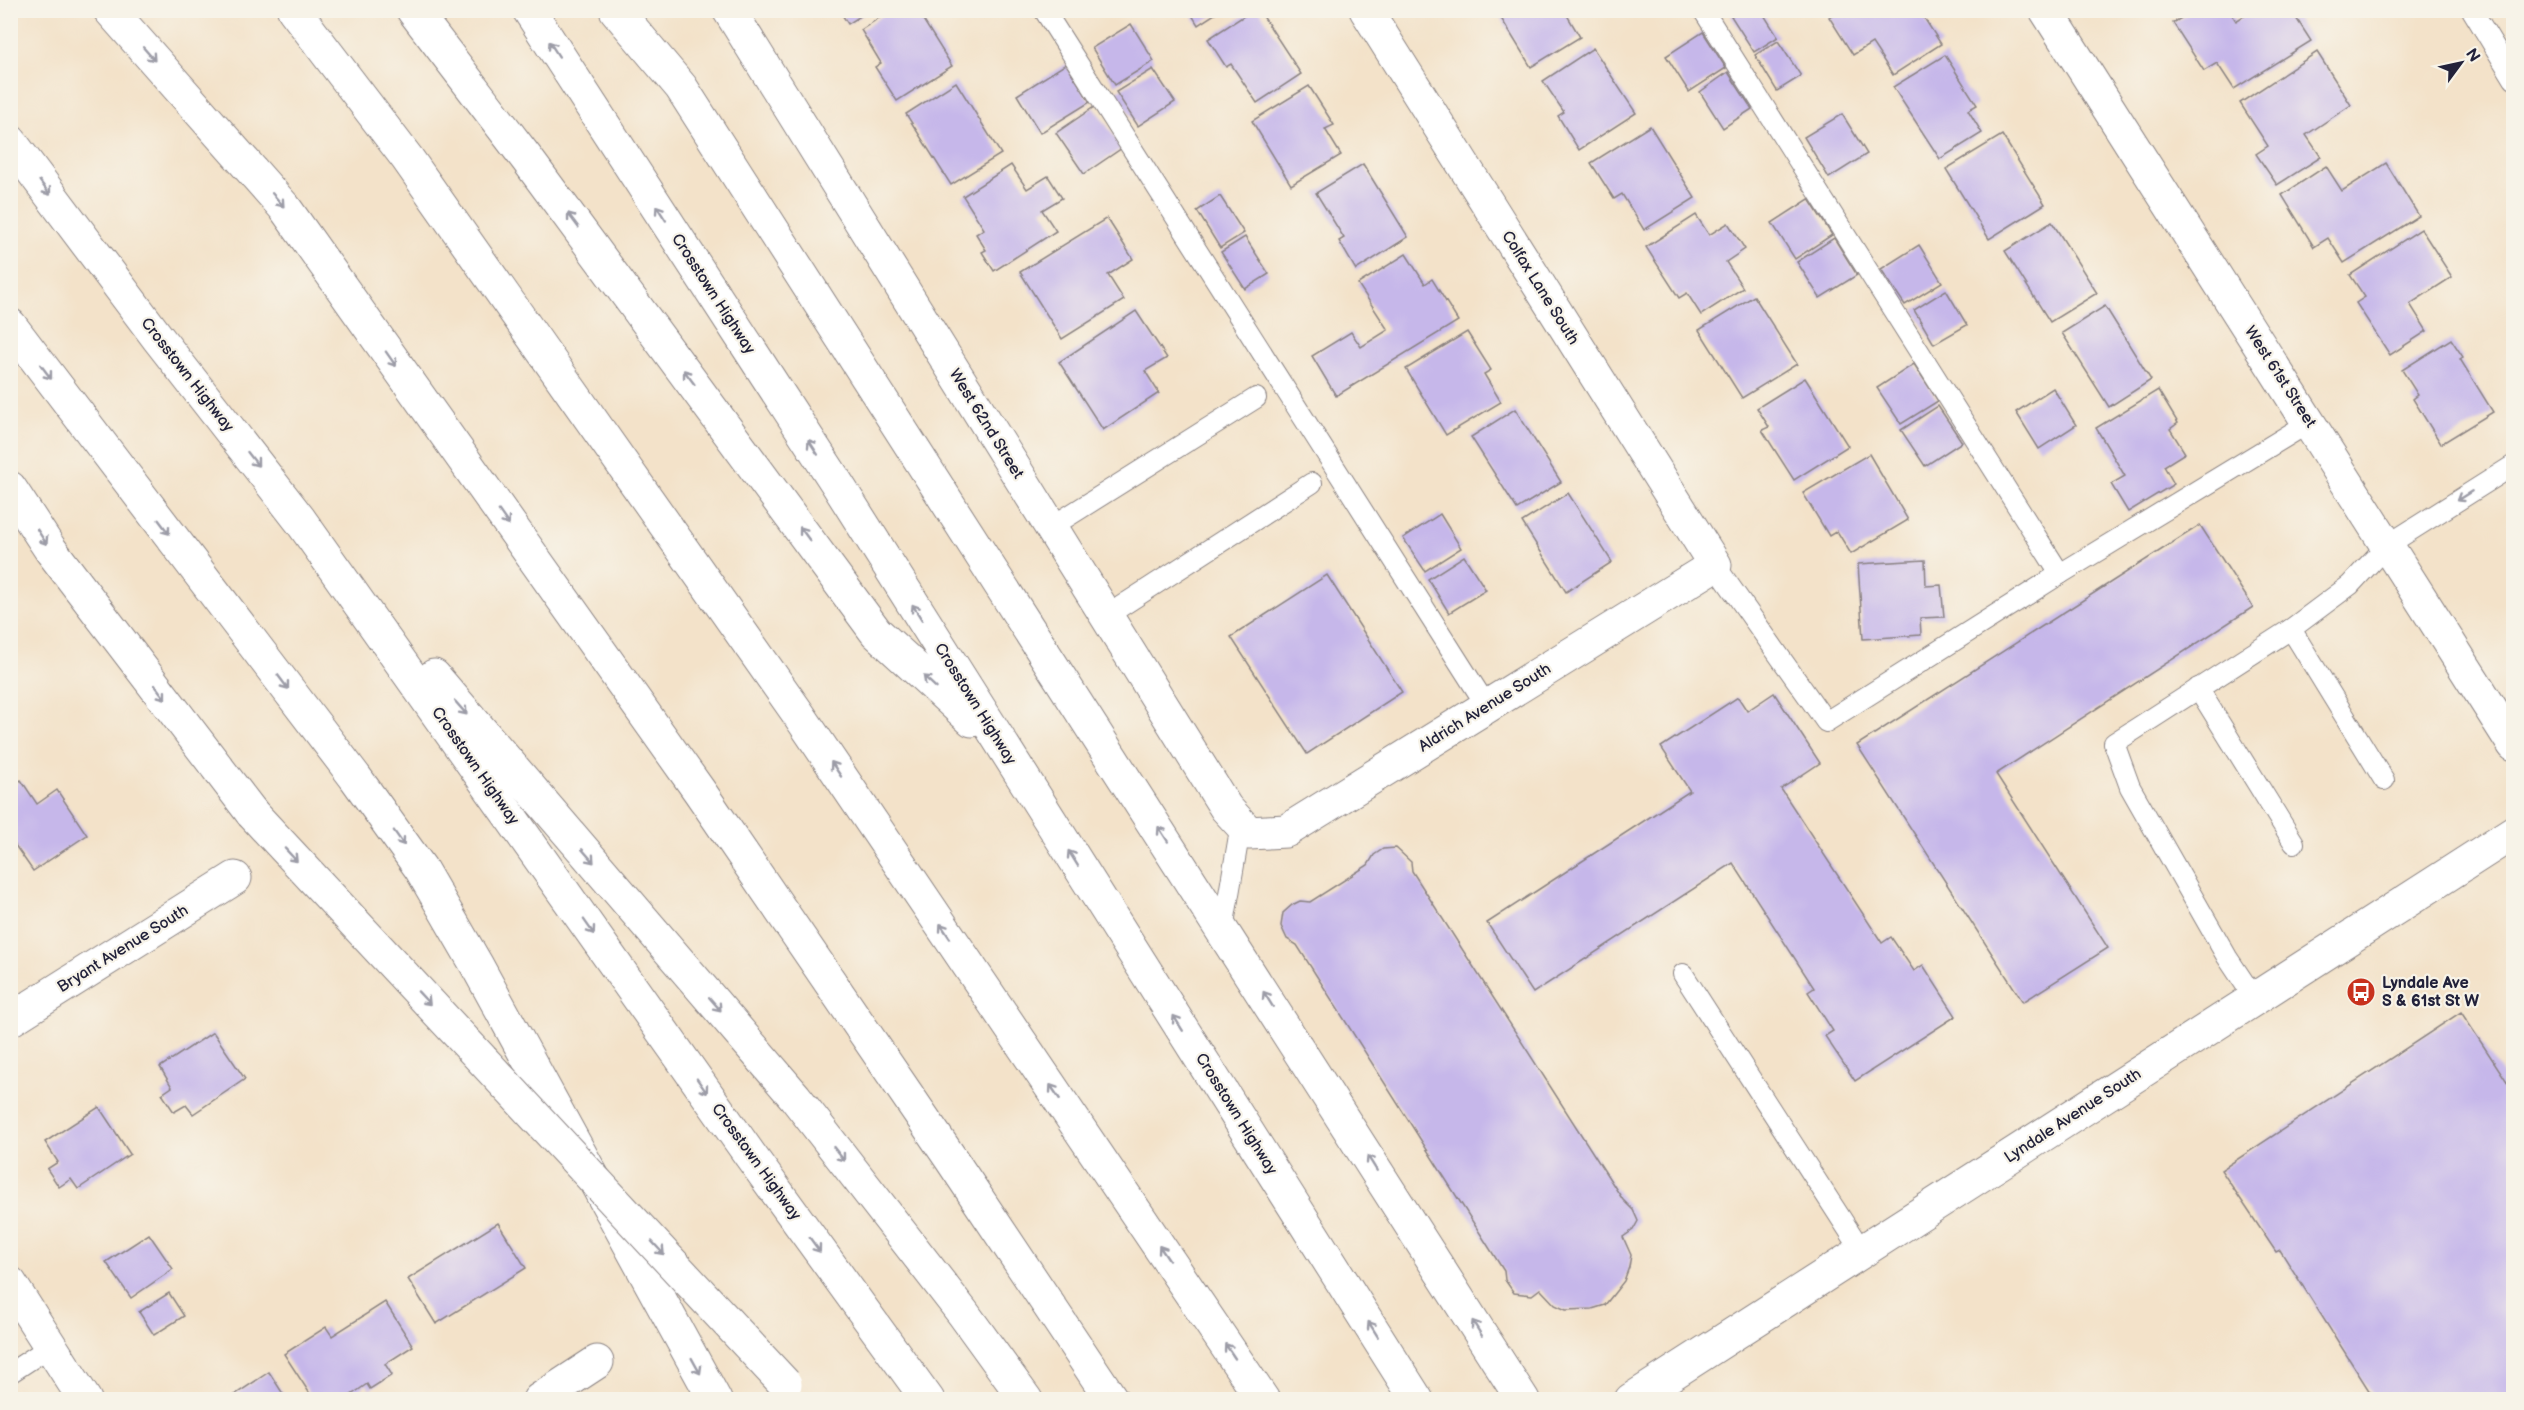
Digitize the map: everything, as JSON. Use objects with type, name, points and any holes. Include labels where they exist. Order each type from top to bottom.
[{"type":"main road","points":[[110,10],[285,208],[700,792],[951,1159],[1112,1400]]},
{"type":"main road","points":[[294,10],[407,158],[790,703],[1263,1400]]},
{"type":"main road","points":[[413,10],[535,169],[876,632],[1004,750]]},
{"type":"main road","name":"Crosstown Highway","points":[[529,10],[836,482],[1411,1389]]},
{"type":"main road","points":[[616,10],[681,87],[1523,1400]]},
{"type":"main road","name":"West 62nd Street","points":[[729,10],[1226,808],[1245,829]]},
{"type":"main road","name":"Colfax Lane South","points":[[1366,10],[1715,565]]},
{"type":"main road","name":"West 61st Street","points":[[2046,10],[2514,745]]},
{"type":"main road","name":"Crosstown Highway","points":[[10,141],[158,338],[300,520],[743,1145],[928,1400]]},
{"type":"main road","points":[[10,325],[348,767],[421,869],[476,964],[715,1400]]},
{"type":"main road","points":[[10,488],[50,549],[252,813],[792,1392]]},
{"type":"main road","points":[[300,520],[795,1097],[963,1313],[1026,1400]]},
{"type":"main road","name":"Aldrich Avenue South","points":[[1245,829],[1286,831],[1488,708],[1715,565]]},
{"type":"main road","name":"Lyndale Avenue South","points":[[1631,1400],[2514,832]]},
{"type":"main road","name":"Bryant Avenue South","points":[[10,1020],[235,878]]},
{"type":"main road","points":[[10,1283],[85,1400]]},
{"type":"main road","points":[[539,1400],[597,1362]]},
{"type":"lane","points":[[1044,10],[1488,708]]},
{"type":"lane","points":[[1703,10],[2060,574]]},
{"type":"lane","points":[[2472,10],[2514,79]]},
{"type":"lane","points":[[1051,527],[1256,398]]},
{"type":"lane","points":[[1715,565],[1826,722],[2060,574],[2310,422]]},
{"type":"lane","points":[[2255,999],[2227,957],[2130,787],[2114,743],[2291,629],[2350,585],[2386,546],[2514,465]]},
{"type":"lane","points":[[1106,616],[1312,483]]},
{"type":"lane","points":[[2291,629],[2384,780]]},
{"type":"lane","points":[[2198,688],[2294,843]]},
{"type":"lane","points":[[1223,929],[1245,829]]},
{"type":"lane","points":[[1683,974],[1862,1251]]},
{"type":"lane","points":[[10,1373],[51,1346]]},
{"type":"building","points":[[839,10],[870,10],[848,24]]},
{"type":"building","points":[[891,10],[917,10],[952,66],[897,101],[875,67],[881,63],[861,30]]},
{"type":"building","points":[[1189,10],[1221,10],[1198,25]]},
{"type":"building","points":[[1253,10],[1259,10],[1301,74],[1257,103],[1231,64],[1226,67],[1208,39]]},
{"type":"building","points":[[1496,10],[1564,10],[1580,37],[1531,67]]},
{"type":"building","points":[[1740,10],[1761,10],[1778,37],[1754,52],[1731,16]]},
{"type":"building","points":[[1839,10],[1919,10],[1941,44],[1893,75],[1872,43],[1853,55],[1829,17]]},
{"type":"building","points":[[2194,10],[2229,10],[2236,21],[2253,10],[2291,10],[2311,41],[2234,89],[2217,63],[2204,71],[2173,23]]},
{"type":"building","points":[[1131,24],[1154,61],[1115,85],[1092,48]]},
{"type":"building","points":[[1703,32],[1726,68],[1689,92],[1666,56]]},
{"type":"building","points":[[1778,41],[1801,76],[1777,91],[1755,55]]},
{"type":"building","points":[[1593,48],[1636,113],[1579,150],[1558,116],[1564,112],[1543,81]]},
{"type":"building","points":[[2317,52],[2351,105],[2306,135],[2321,157],[2277,185],[2256,154],[2268,146],[2240,103]]},
{"type":"building","points":[[1945,55],[1977,105],[1968,110],[1982,133],[1940,159],[1893,87]]},
{"type":"building","points":[[1066,64],[1090,102],[1040,133],[1017,95]]},
{"type":"building","points":[[1153,69],[1175,102],[1138,126],[1116,92]]},
{"type":"building","points":[[1728,72],[1752,109],[1723,128],[1700,92]]},
{"type":"building","points":[[956,82],[1001,154],[951,185],[906,114]]},
{"type":"building","points":[[1309,86],[1334,125],[1325,129],[1341,155],[1291,185],[1252,121]]},
{"type":"building","points":[[1094,107],[1122,148],[1084,174],[1056,133]]},
{"type":"building","points":[[1842,114],[1867,154],[1829,178],[1804,137]]},
{"type":"building","points":[[1650,126],[1695,198],[1644,230],[1622,194],[1614,199],[1591,163]]},
{"type":"building","points":[[2002,135],[2045,204],[1989,239],[1946,169]]},
{"type":"building","points":[[2386,163],[2419,216],[2344,263],[2328,238],[2314,247],[2282,195],[2326,166],[2342,191]]},
{"type":"building","points":[[1363,164],[1408,237],[1356,270],[1339,241],[1344,238],[1316,193]]},
{"type":"building","points":[[1011,165],[1027,189],[1048,176],[1062,198],[1042,210],[1056,231],[994,271],[982,252],[986,250],[976,234],[984,229],[963,196]]},
{"type":"building","points":[[1220,196],[1244,233],[1220,248],[1197,211]]},
{"type":"building","points":[[1809,199],[1832,235],[1795,259],[1772,223]]},
{"type":"building","points":[[1696,215],[1709,235],[1728,223],[1745,249],[1726,262],[1743,288],[1701,315],[1687,293],[1679,298],[1646,247]]},
{"type":"building","points":[[1107,218],[1133,259],[1108,275],[1124,300],[1062,339],[1020,272]]},
{"type":"building","points":[[2052,222],[2097,293],[2050,322],[2005,251]]},
{"type":"building","points":[[2421,229],[2452,277],[2410,304],[2427,331],[2390,355],[2356,303],[2365,297],[2350,275]]},
{"type":"building","points":[[1245,237],[1269,274],[1245,289],[1221,252]]},
{"type":"building","points":[[1834,238],[1857,275],[1820,298],[1797,262]]},
{"type":"building","points":[[1919,245],[1942,282],[1905,305],[1881,269]]},
{"type":"building","points":[[1406,254],[1425,284],[1432,279],[1458,321],[1336,396],[1312,356],[1351,332],[1361,347],[1388,330],[1358,284]]},
{"type":"building","points":[[1946,290],[1967,325],[1934,344],[1914,310]]},
{"type":"building","points":[[1754,296],[1797,364],[1742,398],[1699,330]]},
{"type":"building","points":[[2105,306],[2151,380],[2109,407],[2062,333]]},
{"type":"building","points":[[1136,311],[1167,358],[1145,371],[1159,393],[1103,430],[1059,362]]},
{"type":"building","points":[[1467,332],[1491,370],[1484,374],[1501,402],[1446,435],[1406,369]]},
{"type":"building","points":[[2451,339],[2463,357],[2460,359],[2493,412],[2441,444],[2413,399],[2418,395],[2402,370]]},
{"type":"building","points":[[1914,364],[1938,401],[1901,424],[1877,388]]},
{"type":"building","points":[[1805,378],[1848,446],[1794,480],[1762,430],[1769,427],[1757,408]]},
{"type":"building","points":[[2053,388],[2076,425],[2039,449],[2016,412]]},
{"type":"building","points":[[2158,390],[2178,423],[2170,429],[2185,453],[2164,466],[2174,484],[2128,512],[2111,484],[2125,476],[2096,428]]},
{"type":"building","points":[[1938,406],[1962,442],[1925,466],[1901,430]]},
{"type":"building","points":[[1515,409],[1561,482],[1517,509],[1471,437]]},
{"type":"building","points":[[1869,454],[1908,520],[1851,554],[1837,531],[1829,536],[1803,493]]},
{"type":"building","points":[[1568,493],[1612,562],[1566,592],[1522,522]]},
{"type":"building","points":[[1440,514],[1461,548],[1425,571],[1403,538]]},
{"type":"building","points":[[2200,525],[2253,607],[1996,774],[2108,948],[2023,1002],[1857,745]]},
{"type":"building","points":[[1464,556],[1486,590],[1449,613],[1428,579]]},
{"type":"building","points":[[1925,560],[1926,586],[1941,585],[1944,617],[1920,618],[1921,635],[1863,639],[1858,564]]},
{"type":"building","points":[[1327,575],[1402,692],[1307,754],[1231,637]]},
{"type":"building","points":[[1774,693],[1820,763],[1781,789],[1882,943],[1891,937],[1914,971],[1923,965],[1956,1016],[1855,1081],[1825,1036],[1833,1031],[1808,992],[1814,988],[1733,863],[1533,993],[1487,923],[1690,791],[1661,747],[1738,697],[1747,711]]},
{"type":"building","points":[[21,780],[37,804],[57,790],[87,835],[33,871],[10,838],[10,787]]},
{"type":"building","points":[[1396,848],[1411,862],[1412,871],[1623,1200],[1633,1210],[1638,1221],[1633,1230],[1623,1237],[1631,1255],[1629,1267],[1624,1281],[1605,1305],[1592,1309],[1566,1310],[1555,1305],[1540,1289],[1532,1295],[1514,1293],[1505,1280],[1504,1271],[1297,945],[1287,939],[1281,926],[1283,913],[1292,905],[1300,901],[1310,902],[1368,865],[1374,855],[1383,849]]},
{"type":"building","points":[[2461,1012],[2514,1092],[2511,1098],[2514,1102],[2514,1400],[2375,1400],[2280,1250],[2276,1252],[2221,1170]]},
{"type":"building","points":[[213,1032],[245,1079],[193,1114],[186,1105],[174,1112],[162,1094],[172,1087],[160,1067]]},
{"type":"building","points":[[99,1107],[130,1154],[78,1189],[71,1179],[59,1187],[47,1169],[58,1162],[45,1142]]},
{"type":"building","points":[[498,1223],[526,1268],[436,1324],[408,1279]]},
{"type":"building","points":[[149,1234],[173,1269],[131,1298],[106,1262]]},
{"type":"building","points":[[169,1293],[184,1316],[154,1335],[139,1312]]},
{"type":"building","points":[[385,1302],[413,1346],[385,1364],[392,1375],[370,1389],[367,1384],[344,1400],[314,1400],[284,1354],[326,1327],[332,1336]]},
{"type":"building","points":[[269,1372],[287,1400],[227,1400]]},
{"type":"place","name":"Lyndale Ave S & 61st St W","points":[[2361,992]]}]
